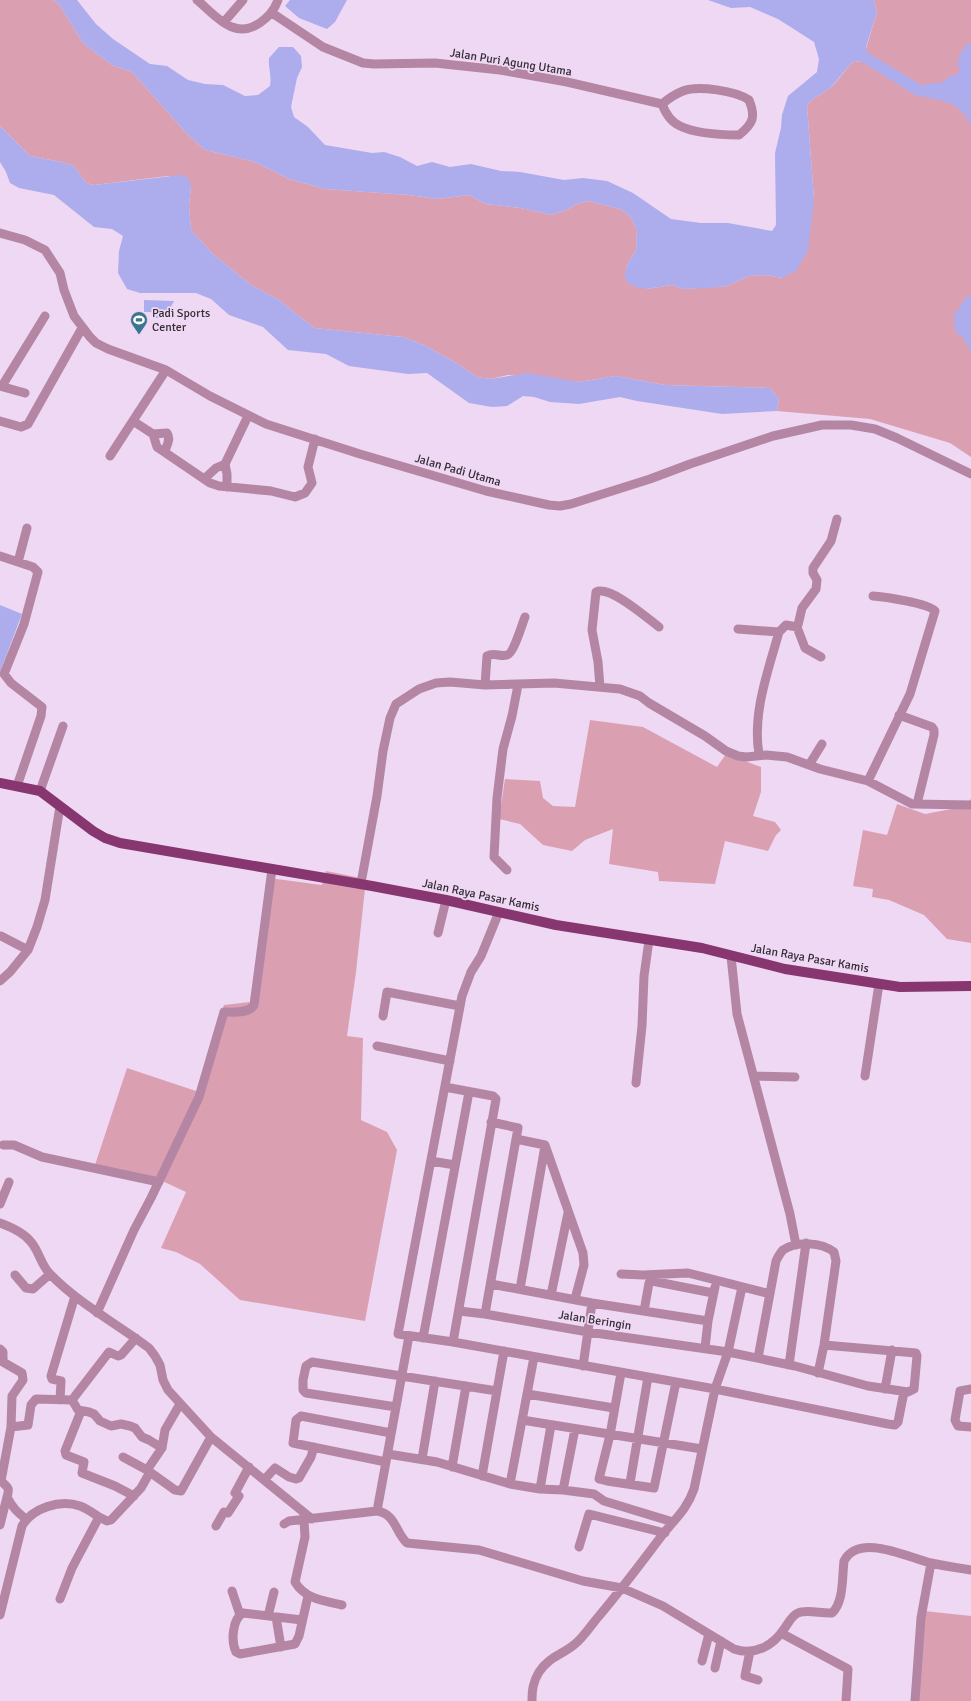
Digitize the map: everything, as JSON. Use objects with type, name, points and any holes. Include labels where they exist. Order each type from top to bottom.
[{"type":"main road","name":"Jalan Raya Pasar Kamis","points":[[0,783],[40,791],[105,838],[120,843],[361,883],[446,900],[556,925],[702,948],[785,969],[900,987],[971,986]]},
{"type":"street","points":[[197,0],[232,28],[246,28],[262,21],[272,13],[278,0]]},
{"type":"street","points":[[224,22],[243,0]]},
{"type":"street","name":"Jalan Puri Agung Utama","points":[[272,13],[323,48],[363,63],[435,63],[485,68],[567,82],[662,104]]},
{"type":"street","points":[[696,88],[726,91],[741,95],[749,100],[753,116],[749,127],[739,135],[700,132],[678,126],[666,114],[662,104],[683,90],[696,88]]},
{"type":"street","name":"Jalan Padi Utama","points":[[0,233],[25,240],[45,250],[60,273],[74,316],[82,328],[96,343],[108,349],[166,370],[210,396],[266,424],[360,454],[486,491],[534,503],[555,506],[571,504],[773,436],[822,425],[851,425],[875,429],[898,438],[971,474]]},
{"type":"street","points":[[25,393],[1,386],[45,316]]},
{"type":"street","points":[[0,421],[21,427],[28,424],[82,328]]},
{"type":"street","points":[[110,456],[166,370]]},
{"type":"street","points":[[227,487],[225,464],[248,416]]},
{"type":"street","points":[[133,421],[153,434],[167,433],[169,436],[165,451]]},
{"type":"street","points":[[153,434],[157,447],[210,483],[227,487],[271,491],[295,497],[305,493],[312,484],[308,467],[315,439]]},
{"type":"street","points":[[204,479],[216,468],[225,464]]},
{"type":"street","points":[[821,658],[805,648],[797,627],[802,608],[816,590],[817,580],[813,573],[813,568],[831,541],[837,519]]},
{"type":"street","points":[[18,562],[27,528]]},
{"type":"street","points":[[0,556],[36,568],[38,572],[24,624],[4,674],[11,683],[40,704],[42,709],[17,786]]},
{"type":"street","points":[[600,687],[598,662],[592,630],[596,592],[600,591],[618,596],[659,627]]},
{"type":"street","points":[[868,781],[881,757],[899,715],[910,694],[935,611],[931,607],[920,604],[873,596]]},
{"type":"street","points":[[485,685],[487,656],[493,654],[506,655],[510,653],[520,633],[525,617]]},
{"type":"street","points":[[759,754],[758,718],[779,632],[783,626],[786,625],[797,627]]},
{"type":"street","points":[[738,629],[779,632]]},
{"type":"street","points":[[361,883],[377,796],[382,751],[390,718],[396,704],[419,689],[436,683],[450,682],[485,685],[554,683],[600,687],[635,693],[732,754],[746,757],[759,754],[787,757],[832,773],[868,781],[902,799],[917,804],[971,805]]},
{"type":"street","points":[[506,870],[494,857],[497,798],[503,749],[512,716],[518,685]]},
{"type":"street","points":[[899,715],[932,727],[934,730],[917,804]]},
{"type":"street","points":[[40,791],[63,726]]},
{"type":"street","points":[[809,765],[822,744]]},
{"type":"street","points":[[0,981],[10,972],[28,950],[45,900],[60,806]]},
{"type":"street","points":[[97,1313],[134,1230],[159,1182],[199,1097],[224,1012],[248,1010],[254,1005],[272,869]]},
{"type":"street","points":[[438,933],[446,900]]},
{"type":"street","points":[[499,912],[482,956],[467,981],[460,1006],[398,1334],[453,1342],[715,1389],[895,1425],[898,1422],[904,1392],[912,1391],[914,1389],[917,1356],[913,1352],[824,1345]]},
{"type":"street","points":[[1,936],[28,950]]},
{"type":"street","points":[[636,1082],[642,1026],[644,976],[649,940]]},
{"type":"street","points":[[732,956],[737,1014],[790,1214],[796,1245]]},
{"type":"street","points":[[865,1076],[879,984]]},
{"type":"street","points":[[384,1016],[387,992],[460,1006]]},
{"type":"street","points":[[377,1046],[450,1061]]},
{"type":"street","points":[[754,1076],[795,1077]]},
{"type":"street","points":[[445,1087],[495,1097],[496,1099],[453,1342]]},
{"type":"street","points":[[423,1338],[469,1092]]},
{"type":"street","points":[[486,1314],[518,1128],[491,1122]]},
{"type":"street","points":[[516,1139],[546,1145]]},
{"type":"street","points":[[3,1145],[14,1145],[42,1157],[159,1182]]},
{"type":"street","points":[[546,1145],[584,1259],[575,1299]]},
{"type":"street","points":[[520,1290],[546,1145]]},
{"type":"street","points":[[431,1161],[455,1165]]},
{"type":"street","points":[[0,1204],[9,1182]]},
{"type":"street","points":[[551,1296],[568,1213]]},
{"type":"street","points":[[0,1223],[12,1227],[32,1242],[41,1261],[50,1274],[75,1296],[148,1348],[160,1365],[163,1380],[168,1390],[180,1404],[212,1437],[249,1467],[308,1520]]},
{"type":"street","points":[[789,1365],[806,1243]]},
{"type":"street","points":[[758,1358],[776,1261],[779,1255],[783,1251],[796,1245],[806,1243],[831,1249],[836,1255],[836,1261],[824,1345],[818,1373]]},
{"type":"street","points":[[15,1274],[26,1288],[33,1289],[50,1274]]},
{"type":"street","points":[[621,1274],[688,1274],[716,1279],[770,1294]]},
{"type":"street","points":[[704,1348],[716,1279]]},
{"type":"street","points":[[644,1311],[649,1283],[652,1281],[714,1293]]},
{"type":"street","points":[[491,1284],[592,1303],[708,1321]]},
{"type":"street","points":[[532,1701],[532,1687],[539,1672],[547,1662],[556,1655],[575,1644],[622,1588],[690,1501],[715,1389],[728,1352],[742,1287]]},
{"type":"street","points":[[60,1400],[62,1381],[52,1379],[51,1376],[75,1296]]},
{"type":"street","points":[[583,1366],[592,1303]]},
{"type":"street","name":"Jalan Beringin","points":[[459,1311],[486,1314],[588,1332],[728,1352],[789,1365],[868,1386],[904,1392]]},
{"type":"street","points":[[377,1512],[409,1336]]},
{"type":"street","points":[[72,1400],[108,1352],[118,1356],[121,1355],[136,1338]]},
{"type":"street","points":[[0,1349],[3,1352],[3,1362],[22,1373],[23,1376],[23,1380],[12,1396],[11,1427],[2,1481],[10,1489],[0,1525]]},
{"type":"street","points":[[885,1389],[892,1350]]},
{"type":"street","points":[[482,1476],[504,1351]]},
{"type":"street","points":[[510,1484],[534,1357]]},
{"type":"street","points":[[396,1407],[306,1393],[302,1388],[306,1366],[312,1362],[497,1391]]},
{"type":"street","points":[[594,1494],[600,1479],[610,1435],[621,1373]]},
{"type":"street","points":[[630,1483],[648,1377]]},
{"type":"street","points":[[422,1459],[435,1381]]},
{"type":"street","points":[[600,1479],[654,1488],[662,1442],[676,1382]]},
{"type":"street","points":[[452,1467],[466,1386]]},
{"type":"street","points":[[971,1389],[960,1390],[955,1420],[958,1426],[971,1427]]},
{"type":"street","points":[[527,1394],[614,1408]]},
{"type":"street","points":[[11,1427],[28,1425],[31,1405],[38,1399],[72,1400]]},
{"type":"street","points":[[72,1400],[76,1408],[81,1411],[94,1414],[100,1421],[111,1426],[126,1425],[134,1428],[142,1438],[149,1440],[162,1448]]},
{"type":"street","points":[[0,1615],[4,1576],[22,1526],[26,1519],[32,1513],[51,1506],[68,1504],[84,1507],[98,1517],[109,1521],[141,1488],[162,1448],[165,1430],[180,1404]]},
{"type":"street","points":[[81,1411],[65,1451],[66,1455],[84,1462],[85,1465],[82,1473],[115,1486],[134,1496]]},
{"type":"street","points":[[391,1433],[298,1417],[296,1420],[293,1443],[314,1448],[387,1458],[422,1459],[510,1484],[540,1489],[594,1494],[604,1501],[674,1522]]},
{"type":"street","points":[[522,1420],[702,1449]]},
{"type":"street","points":[[540,1489],[551,1425]]},
{"type":"street","points":[[563,1490],[575,1429]]},
{"type":"street","points":[[123,1457],[149,1471],[175,1490],[181,1491],[212,1437]]},
{"type":"street","points":[[264,1480],[275,1468],[296,1480],[299,1478],[311,1457],[314,1448]]},
{"type":"street","points":[[216,1526],[224,1512],[228,1513],[239,1496],[235,1493],[249,1467]]},
{"type":"street","points":[[7,1497],[14,1509],[26,1519]]},
{"type":"street","points":[[284,1524],[289,1521],[377,1512],[388,1514],[407,1543],[480,1550],[576,1579],[622,1588],[663,1606],[734,1649],[742,1652],[771,1644],[794,1615],[799,1612],[832,1613],[837,1608],[840,1601],[844,1561],[847,1555],[851,1552],[864,1548],[878,1548],[931,1563],[971,1570]]},
{"type":"street","points":[[579,1547],[587,1515],[590,1514],[664,1533]]},
{"type":"street","points":[[60,1598],[74,1563],[98,1517]]},
{"type":"street","points":[[308,1520],[295,1582],[308,1596],[321,1601],[342,1605]]},
{"type":"street","points":[[915,1701],[921,1618],[931,1563]]},
{"type":"street","points":[[232,1591],[240,1615]]},
{"type":"street","points":[[274,1592],[272,1617],[281,1647]]},
{"type":"street","points":[[302,1620],[243,1613],[237,1618],[234,1631],[233,1643],[236,1652],[240,1654],[281,1647],[292,1645],[298,1641],[308,1596]]},
{"type":"street","points":[[781,1633],[848,1669],[846,1701]]},
{"type":"street","points":[[702,1661],[709,1634]]},
{"type":"street","points":[[715,1668],[721,1641]]},
{"type":"street","points":[[750,1651],[745,1676],[758,1680]]},
{"type":"shaded area","points":[[0,0],[53,0],[59,4],[83,43],[112,65],[132,72],[188,135],[205,150],[255,162],[289,179],[325,189],[409,195],[437,199],[469,195],[486,204],[521,208],[551,215],[566,210],[579,203],[589,201],[620,209],[629,215],[637,229],[636,250],[626,267],[646,289],[672,285],[684,289],[727,286],[749,276],[766,275],[782,278],[814,199],[807,106],[811,100],[831,87],[854,61],[862,62],[877,12],[874,0],[971,0],[971,457],[950,443],[870,419],[777,411],[779,399],[770,388],[665,385],[616,376],[579,382],[508,375],[491,379],[477,377],[458,364],[424,345],[403,337],[314,328],[279,300],[251,285],[213,254],[191,230],[189,206],[191,186],[168,176],[94,185],[86,183],[74,166],[30,156],[0,126]]},
{"type":"shaded area","points":[[590,720],[643,727],[717,767],[726,754],[761,767],[761,792],[753,816],[775,822],[781,830],[776,835],[768,851],[725,841],[715,884],[659,881],[658,872],[609,864],[613,829],[585,840],[572,851],[543,845],[520,824],[499,819],[505,779],[540,781],[543,798],[553,806],[575,807]]},
{"type":"shaded area","points":[[971,799],[971,943],[947,939],[924,915],[889,900],[872,897],[873,889],[853,886],[863,830],[887,835],[897,804],[925,814],[962,807]]},
{"type":"shaded area","points":[[326,871],[366,879],[356,972],[347,1036],[363,1038],[361,1120],[387,1132],[397,1150],[365,1321],[240,1300],[200,1264],[176,1252],[161,1248],[186,1192],[158,1179],[94,1168],[127,1068],[199,1092],[224,1005],[250,1002],[269,878],[322,885]]},
{"type":"shaded area","points":[[924,1611],[971,1616],[971,1701],[918,1701]]},
{"type":"water","points":[[53,0],[77,0],[96,24],[113,39],[150,64],[167,66],[188,80],[205,84],[223,85],[245,96],[258,95],[270,86],[271,79],[269,58],[279,47],[293,47],[301,56],[302,67],[297,78],[291,107],[294,117],[308,127],[325,145],[372,153],[384,152],[400,157],[417,166],[432,162],[450,167],[471,164],[501,171],[520,172],[564,180],[583,178],[607,181],[633,193],[671,219],[701,223],[728,223],[772,231],[776,225],[775,153],[781,128],[782,115],[788,96],[817,72],[819,59],[814,42],[778,19],[750,7],[731,8],[708,0],[874,0],[877,12],[866,47],[867,52],[921,85],[943,82],[949,77],[959,73],[958,61],[960,54],[971,42],[971,126],[965,115],[954,105],[940,100],[915,95],[862,62],[854,61],[831,87],[811,100],[807,106],[814,199],[808,250],[796,271],[782,278],[766,275],[749,276],[727,286],[684,289],[672,285],[646,289],[632,286],[625,279],[626,267],[636,250],[637,229],[629,215],[620,209],[589,201],[579,203],[566,210],[551,215],[521,208],[486,204],[469,195],[437,199],[409,195],[325,189],[289,179],[255,162],[205,150],[188,135],[132,72],[112,65],[83,43],[59,4]]},
{"type":"water","points":[[290,0],[347,0],[335,22],[327,29],[299,18],[285,6]]},
{"type":"water","points":[[0,126],[30,156],[74,166],[86,183],[94,185],[181,175],[188,178],[191,186],[189,206],[191,230],[213,254],[251,285],[279,300],[314,328],[403,337],[424,345],[458,364],[477,377],[491,379],[527,373],[579,382],[616,376],[665,385],[770,388],[779,399],[777,411],[722,414],[620,397],[579,404],[550,402],[534,397],[523,396],[507,406],[492,407],[469,403],[427,373],[408,374],[349,366],[326,354],[288,350],[263,327],[229,315],[211,299],[196,293],[140,293],[127,289],[118,273],[119,251],[123,236],[112,229],[94,227],[54,195],[19,188],[10,183],[0,162]]},
{"type":"water","points":[[971,294],[971,353],[964,339],[955,331],[954,315],[966,298]]},
{"type":"water","points":[[144,300],[174,301],[165,318],[156,318],[156,312],[144,312]]},
{"type":"water","points":[[0,605],[22,614],[0,672]]},
{"type":"place","name":"Padi Sports Center","points":[[139,335]]}]
